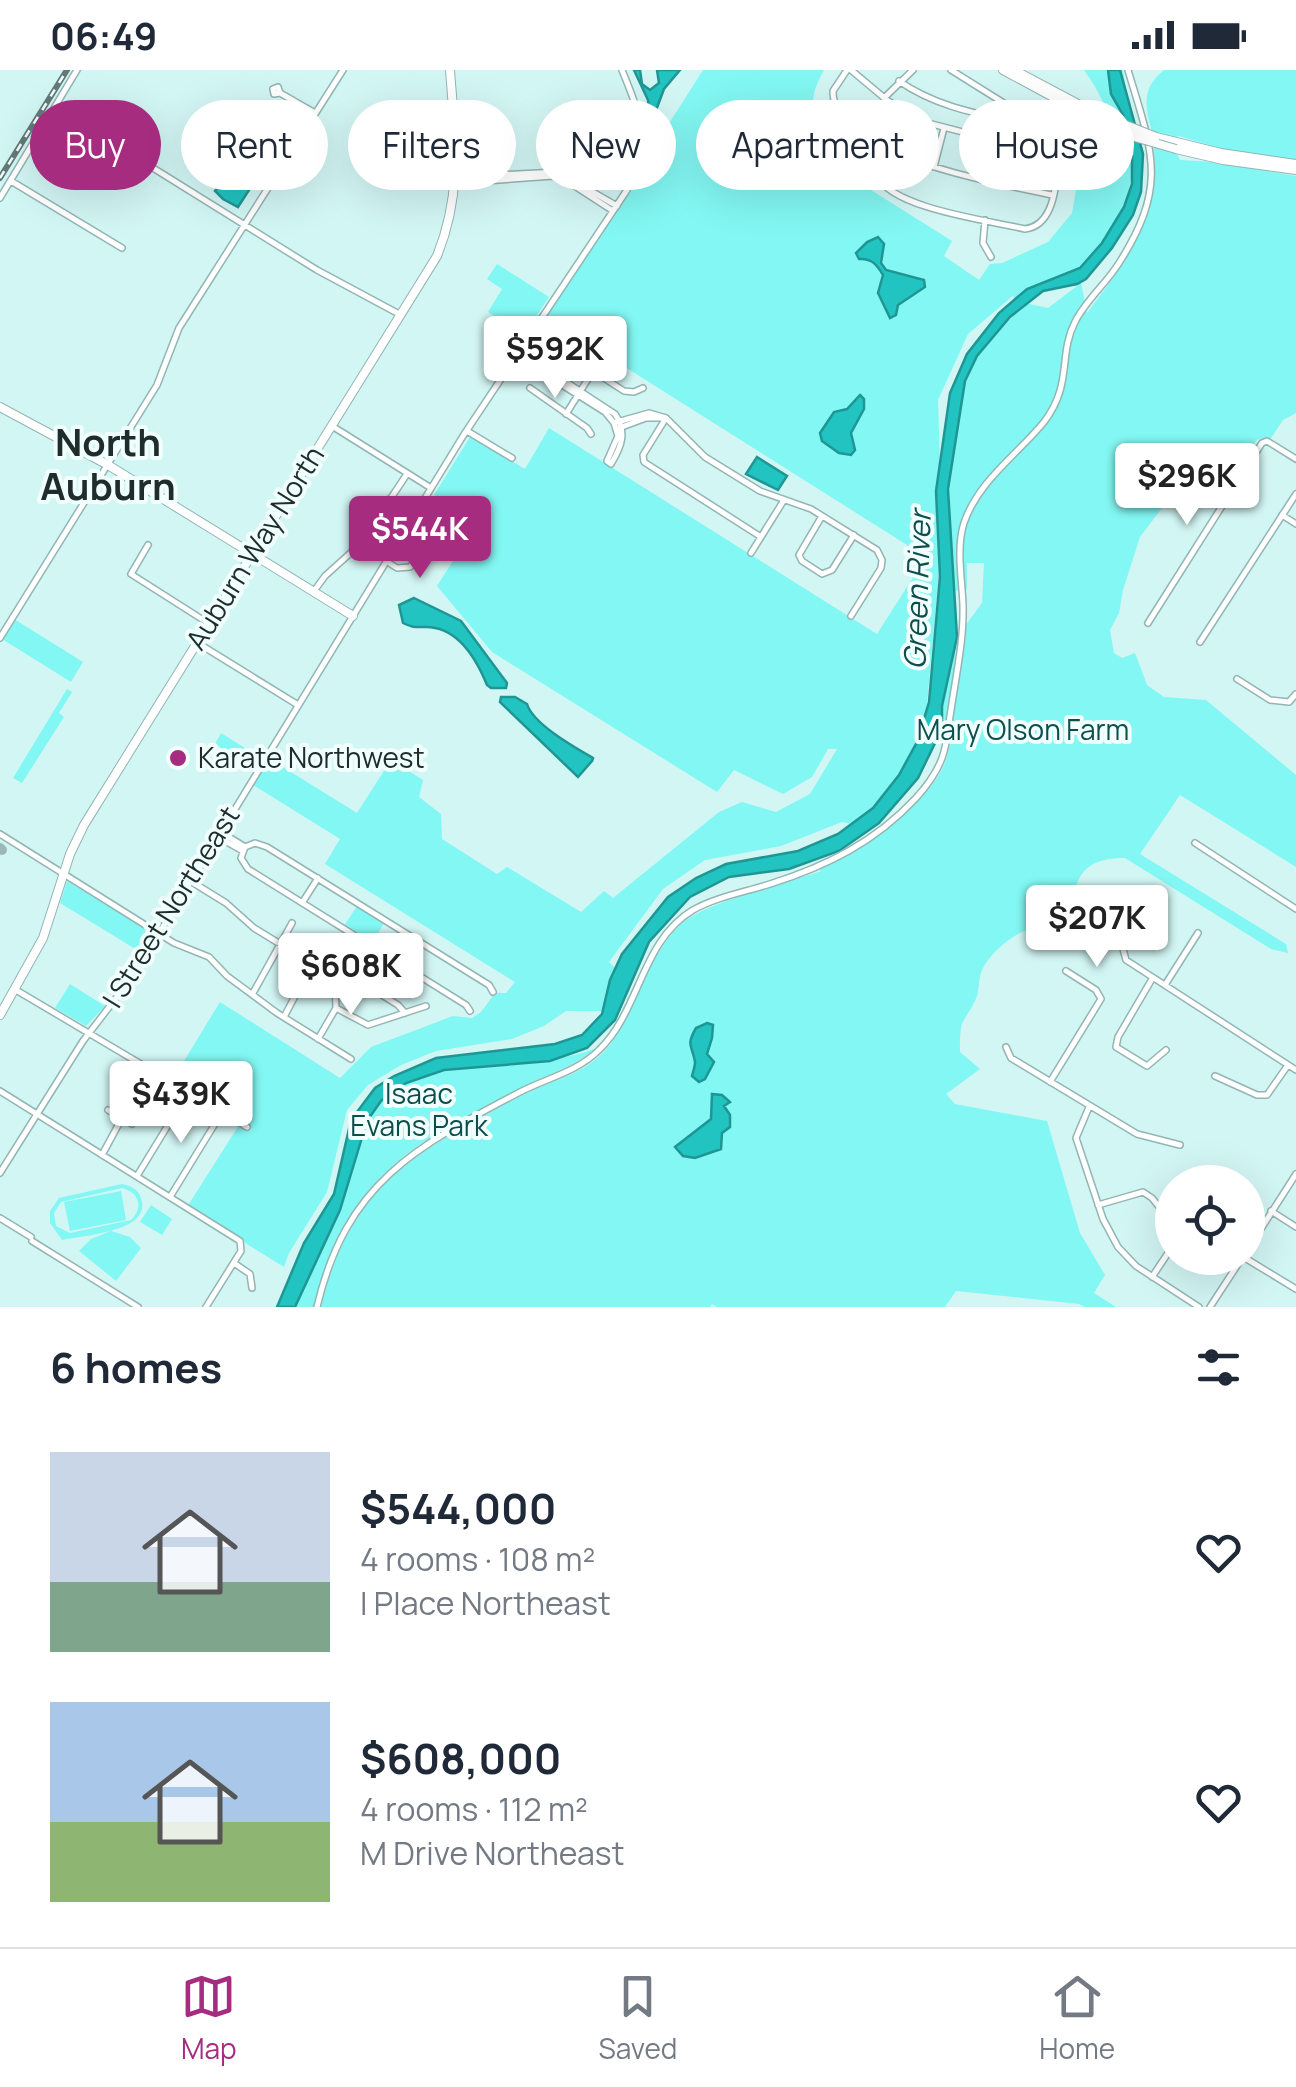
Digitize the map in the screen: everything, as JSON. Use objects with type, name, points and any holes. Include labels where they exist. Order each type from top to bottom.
[{"type":"main road","name":"Auburn Way North","points":[[450,70],[452,100]]},
{"type":"main road","points":[[1002,70],[1062,100]]},
{"type":"main road","points":[[1014,70],[1066,100]]},
{"type":"main road","points":[[1134,136],[1223,160],[1296,167]]},
{"type":"main road","name":"Auburn Way North","points":[[0,1015],[43,938],[84,825],[438,256],[456,190]]},
{"type":"main road","points":[[0,408],[108,465],[353,616]]},
{"type":"street","points":[[60,100],[77,70]]},
{"type":"street","points":[[323,100],[343,70]]},
{"type":"street","name":"I Street Northeast","points":[[0,1173],[88,1034],[120,995],[160,934],[467,430],[615,208],[638,165],[642,141],[642,124],[622,70]]},
{"type":"street","points":[[834,100],[833,91],[849,70],[916,118],[959,132]]},
{"type":"street","points":[[884,98],[912,70]]},
{"type":"street","points":[[952,70],[998,100]]},
{"type":"street","points":[[317,1307],[332,1257],[367,1196],[397,1165],[519,1092],[564,1074],[597,1052],[620,1022],[656,949],[677,923],[690,912],[850,854],[907,807],[927,784],[944,755],[963,626],[964,522],[999,468],[1053,408],[1063,384],[1073,326],[1120,262],[1149,196],[1149,136],[1128,70]]},
{"type":"street","points":[[899,81],[924,97],[959,109]]},
{"type":"street","points":[[280,93],[291,100]]},
{"type":"street","points":[[939,148],[944,128]]},
{"type":"street","points":[[0,198],[30,149]]},
{"type":"street","points":[[939,169],[1052,195]]},
{"type":"street","points":[[516,175],[558,172],[615,208]]},
{"type":"street","points":[[161,174],[402,316]]},
{"type":"street","points":[[10,181],[122,248]]},
{"type":"street","points":[[0,638],[158,386],[178,328],[265,190]]},
{"type":"street","points":[[890,190],[915,203],[1024,229],[1041,223],[1048,213],[1053,190]]},
{"type":"street","points":[[985,220],[983,243],[990,257]]},
{"type":"street","points":[[562,352],[627,392],[643,388]]},
{"type":"street","points":[[517,354],[610,410],[618,425],[622,442],[611,464],[607,461],[616,446],[618,425]]},
{"type":"street","points":[[566,414],[593,371]]},
{"type":"street","points":[[530,388],[591,434]]},
{"type":"street","points":[[618,425],[648,417],[666,418],[705,457],[760,491],[804,505],[881,556],[881,568],[852,616]]},
{"type":"street","points":[[666,418],[643,457],[646,464],[761,537]]},
{"type":"street","points":[[332,426],[431,488]]},
{"type":"street","points":[[467,430],[512,458]]},
{"type":"street","points":[[1148,624],[1262,443],[1267,440],[1296,458]]},
{"type":"street","points":[[314,592],[323,578],[355,549],[368,511],[391,498],[407,474]]},
{"type":"street","points":[[1200,642],[1296,494]]},
{"type":"street","points":[[751,553],[784,500]]},
{"type":"street","points":[[1282,515],[1296,524]]},
{"type":"street","points":[[822,516],[800,551],[800,560],[825,575],[854,536]]},
{"type":"street","points":[[386,561],[397,568],[410,567],[443,527]]},
{"type":"street","points":[[148,545],[131,572],[208,624]]},
{"type":"street","points":[[196,642],[298,705]]},
{"type":"street","points":[[1237,679],[1276,703],[1289,702],[1296,694]]},
{"type":"street","points":[[0,834],[160,934],[209,957],[227,976],[284,1017],[351,1059]]},
{"type":"street","points":[[220,834],[244,849]]},
{"type":"street","points":[[470,1012],[466,1005],[248,869],[242,861],[244,849],[252,843],[262,844],[490,985],[493,992]]},
{"type":"street","points":[[1194,843],[1296,910]]},
{"type":"street","points":[[302,903],[318,878]]},
{"type":"street","points":[[192,882],[330,975],[335,984],[336,1008],[318,1038]]},
{"type":"street","points":[[1112,904],[1135,922],[1124,945],[1124,956],[1152,979],[1296,1070]]},
{"type":"street","points":[[253,993],[292,923]]},
{"type":"street","points":[[1164,986],[1198,933]]},
{"type":"street","points":[[402,965],[418,940]]},
{"type":"street","points":[[284,1017],[323,943]]},
{"type":"street","points":[[353,979],[357,964]]},
{"type":"street","points":[[1050,1082],[1101,996],[1066,972]]},
{"type":"street","points":[[335,984],[353,979],[396,1003],[405,1013]]},
{"type":"street","points":[[1152,979],[1116,1044],[1147,1066],[1166,1050]]},
{"type":"street","points":[[16,990],[247,1127]]},
{"type":"street","points":[[336,1008],[366,1025],[426,1006]]},
{"type":"street","points":[[1006,1047],[1012,1058],[1089,1107],[1145,1138],[1180,1145]]},
{"type":"street","points":[[1215,1076],[1267,1096],[1288,1065]]},
{"type":"street","points":[[0,1091],[238,1238],[242,1246],[206,1307]]},
{"type":"street","points":[[137,1176],[187,1094]]},
{"type":"street","points":[[1089,1107],[1076,1132],[1098,1205],[1118,1247],[1152,1277],[1199,1307]]},
{"type":"street","points":[[108,1110],[132,1124]]},
{"type":"street","points":[[170,1196],[221,1114]]},
{"type":"street","points":[[102,1155],[122,1118]]},
{"type":"street","points":[[1265,1222],[1296,1174]]},
{"type":"street","points":[[1098,1205],[1143,1192],[1155,1202]]},
{"type":"street","points":[[1271,1212],[1296,1227]]},
{"type":"street","points":[[0,1218],[138,1307]]},
{"type":"street","points":[[234,1263],[250,1274],[252,1288]]},
{"type":"street","points":[[1265,1271],[1296,1289]]},
{"type":"street","points":[[1152,1277],[1155,1272]]},
{"type":"street","points":[[1210,1307],[1232,1275]]},
{"type":"street","points":[[115,1307],[122,1296]]},
{"type":"green space","points":[[703,70],[824,70],[814,100],[696,100],[696,190],[871,190],[952,241],[944,256],[979,280],[990,264],[1002,263],[1048,242],[1072,213],[1076,190],[1128,190],[1118,218],[1085,264],[1013,300],[1014,295],[968,334],[938,400],[940,463],[936,491],[940,563],[926,715],[899,775],[879,801],[854,824],[842,822],[781,846],[705,860],[663,889],[609,962],[615,968],[603,1011],[566,1011],[544,1026],[512,1039],[436,1051],[401,1065],[368,1085],[347,1110],[327,1192],[284,1267],[187,1207],[239,1125],[170,1084],[220,1002],[340,1078],[371,1047],[453,1016],[472,1018],[495,993],[506,993],[515,982],[325,864],[340,839],[253,785],[270,759],[357,813],[391,760],[423,780],[419,797],[441,814],[442,839],[497,874],[507,867],[581,912],[604,891],[613,898],[719,812],[742,802],[776,812],[810,794],[837,749],[828,749],[812,777],[783,794],[734,770],[717,792],[492,652],[437,586],[477,523],[434,495],[470,437],[525,469],[549,428],[877,634],[926,557],[546,317],[627,190],[676,190],[676,112]]},
{"type":"green space","points":[[1084,70],[1123,70],[1126,90],[1112,96],[1114,100],[1102,100]]},
{"type":"green space","points":[[1164,70],[1296,70],[1296,160],[1225,150],[1152,132],[1148,91]]},
{"type":"green space","name":"Mary Olson Farm","points":[[1154,147],[1177,153],[1180,160],[1296,176],[1296,413],[1283,420],[1271,438],[1257,440],[1226,477],[1202,473],[1174,479],[1162,508],[1140,537],[1119,613],[1110,630],[1114,653],[1122,658],[1135,653],[1147,685],[1164,697],[1206,700],[1296,775],[1296,867],[1180,795],[1140,854],[1286,944],[1288,953],[1271,949],[1125,858],[1097,862],[1081,875],[1076,885],[1068,924],[1022,932],[985,964],[977,997],[960,1034],[960,1052],[980,1069],[946,1094],[955,1104],[1047,1121],[1080,1233],[1105,1275],[1094,1293],[1116,1307],[1085,1307],[956,1291],[945,1307],[321,1307],[350,1230],[393,1176],[450,1135],[596,1059],[618,1033],[661,949],[686,920],[731,899],[821,871],[817,867],[889,824],[935,781],[950,741],[952,727],[943,724],[943,702],[957,637],[982,603],[984,563],[967,563],[967,589],[953,591],[949,478],[965,381],[977,356],[1025,303],[1048,308],[1081,283],[1087,313],[1127,256],[1146,216],[1152,194]]},
{"type":"green space","points":[[497,264],[549,297],[524,335],[488,312],[502,289],[487,279]]},
{"type":"green space","points":[[14,619],[83,662],[71,682],[2,639]]},
{"type":"green space","points":[[67,689],[72,692],[59,713],[64,717],[22,783],[13,778]]},
{"type":"green space","points":[[221,733],[259,757],[253,768],[215,744]]},
{"type":"green space","points":[[67,881],[154,934],[142,953],[60,903]]},
{"type":"green space","points":[[357,906],[384,923],[372,943],[344,926]]},
{"type":"green space","points":[[70,984],[105,1006],[86,1026],[55,1008]]},
{"type":"green space","name":"Isaac Evans Park","points":[[597,1048],[446,1128],[388,1170],[365,1195],[346,1225],[314,1307],[295,1307],[340,1210],[369,1120],[396,1089],[447,1070],[560,1058]]},
{"type":"green space","points":[[122,1184],[138,1192],[142,1209],[127,1225],[62,1240],[50,1223],[50,1211],[59,1198]],"holes":[[[122,1188],[136,1197],[138,1206],[131,1220],[70,1233],[56,1226],[54,1213],[61,1202]]]},
{"type":"green space","points":[[121,1191],[126,1220],[70,1231],[64,1202]]},
{"type":"green space","points":[[151,1205],[172,1219],[162,1235],[140,1222]]},
{"type":"green space","points":[[111,1231],[130,1237],[141,1248],[116,1281],[79,1251],[91,1239]]},
{"type":"shaded area","points":[[634,70],[640,70],[642,84],[650,90],[659,83],[657,70],[680,70],[660,100],[648,100]]},
{"type":"shaded area","points":[[1108,70],[1120,70],[1128,100],[1114,100]]},
{"type":"shaded area","points":[[1134,121],[1143,154],[1141,192],[1133,215],[1112,248],[1086,279],[1043,291],[1010,317],[977,356],[965,381],[948,489],[957,637],[942,706],[942,729],[918,778],[879,823],[839,851],[789,869],[729,877],[690,897],[649,942],[615,1020],[587,1048],[550,1061],[444,1070],[406,1083],[381,1101],[367,1121],[340,1210],[295,1307],[277,1307],[304,1243],[334,1194],[351,1120],[375,1088],[436,1058],[555,1044],[582,1035],[602,1014],[610,980],[622,954],[668,897],[726,864],[798,851],[838,834],[873,808],[899,775],[917,742],[929,702],[940,576],[936,491],[950,393],[967,354],[999,313],[1027,289],[1080,268],[1102,243],[1130,190],[1134,190]]},
{"type":"shaded area","points":[[216,190],[249,190],[238,207]]},
{"type":"shaded area","points":[[878,237],[884,244],[881,263],[886,270],[924,280],[925,287],[898,305],[896,315],[890,318],[878,293],[883,275],[874,263],[859,259],[856,253]]},
{"type":"shaded area","points":[[860,395],[864,409],[851,433],[855,450],[851,455],[839,453],[822,441],[820,433],[834,412],[847,409]]},
{"type":"shaded area","points":[[757,457],[787,476],[778,490],[746,474]]},
{"type":"shaded area","points":[[414,598],[461,621],[507,683],[506,688],[487,685],[471,655],[447,632],[403,623],[399,605]]},
{"type":"shaded area","points":[[501,697],[515,697],[527,704],[546,727],[593,758],[592,761],[578,777],[500,702]]},
{"type":"shaded area","points":[[707,1023],[713,1025],[707,1054],[714,1062],[699,1082],[692,1076],[695,1062],[690,1043],[696,1028]]},
{"type":"shaded area","points":[[712,1094],[722,1095],[730,1102],[724,1106],[730,1115],[730,1127],[722,1133],[721,1149],[695,1158],[683,1156],[675,1147],[711,1119]]},
{"type":"railway","points":[[0,178],[67,70]]},
{"type":"place","name":"Karate Northwest","points":[[178,758]]},
{"type":"district","name":"North Auburn","points":[[108,464]]},
{"type":"water label","name":"Green River","points":[[918,590]]}]
